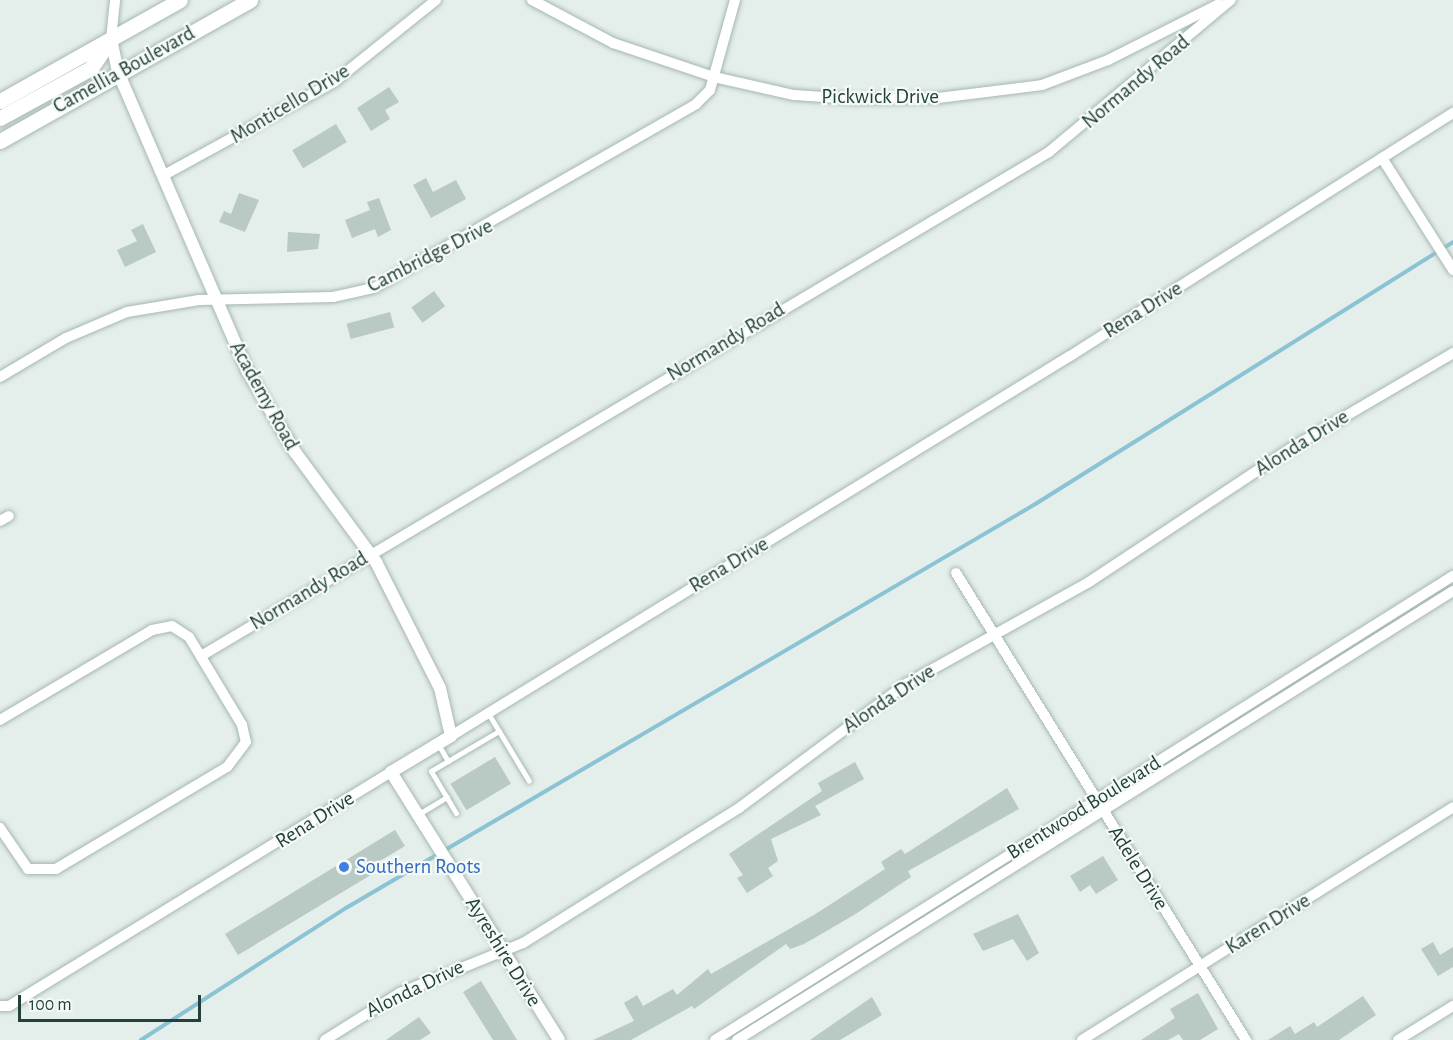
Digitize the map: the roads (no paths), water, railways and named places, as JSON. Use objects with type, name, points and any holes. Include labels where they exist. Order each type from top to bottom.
[{"type":"main road","name":"Camellia Boulevard","points":[[0,101],[180,0]]},
{"type":"main road","name":"Camellia Boulevard","points":[[0,141],[118,72],[250,0]]},
{"type":"main road","points":[[0,118],[91,68],[111,39]]},
{"type":"street","points":[[111,39],[115,0]]},
{"type":"street","name":"Monticello Drive","points":[[166,174],[334,82],[436,0]]},
{"type":"street","name":"Pickwick Drive","points":[[532,0],[612,43],[714,77],[794,95],[854,99],[1019,90],[1108,60],[1229,0]]},
{"type":"street","name":"Cambridge Drive","points":[[0,376],[109,318],[165,303],[333,297],[374,288],[696,104],[714,77],[735,0]]},
{"type":"street","name":"Normandy Road","points":[[201,656],[1049,152],[1229,0]]},
{"type":"street","name":"Academy Road","points":[[111,39],[118,72],[166,174],[213,300],[295,452],[371,554],[436,678],[451,736]]},
{"type":"street","name":"Rena Drive","points":[[0,1006],[19,1000],[1070,356],[1453,113]]},
{"type":"street","points":[[1382,158],[1453,270]]},
{"type":"street","name":"Alonda Drive","points":[[325,1040],[400,993],[524,943],[739,808],[880,702],[991,635],[1089,582],[1293,447],[1453,352]]},
{"type":"street","name":"Adele Drive","points":[[956,573],[991,635],[1246,1040]]},
{"type":"street","name":"Brentwood Boulevard","points":[[715,1040],[1453,576]]},
{"type":"street","name":"Brentwood Boulevard","points":[[737,1040],[1453,591]]},
{"type":"street","points":[[0,720],[152,630],[183,630],[201,656],[245,734],[234,762],[46,873],[24,866],[0,828]]},
{"type":"street","name":"Ayreshire Drive","points":[[391,772],[559,1040]]},
{"type":"street","name":"Karen Drive","points":[[1082,1040],[1453,807]]},
{"type":"street","points":[[1398,1040],[1453,1006]]},
{"type":"lane","points":[[488,712],[529,781]]},
{"type":"lane","points":[[456,813],[431,771],[499,731]]},
{"type":"lane","points":[[438,744],[448,761]]},
{"type":"lane","points":[[417,815],[447,797]]},
{"type":"waterway","points":[[141,1040],[346,908],[1037,503],[1453,242]]},
{"type":"place","name":"Southern Roots","points":[[344,867]]}]
